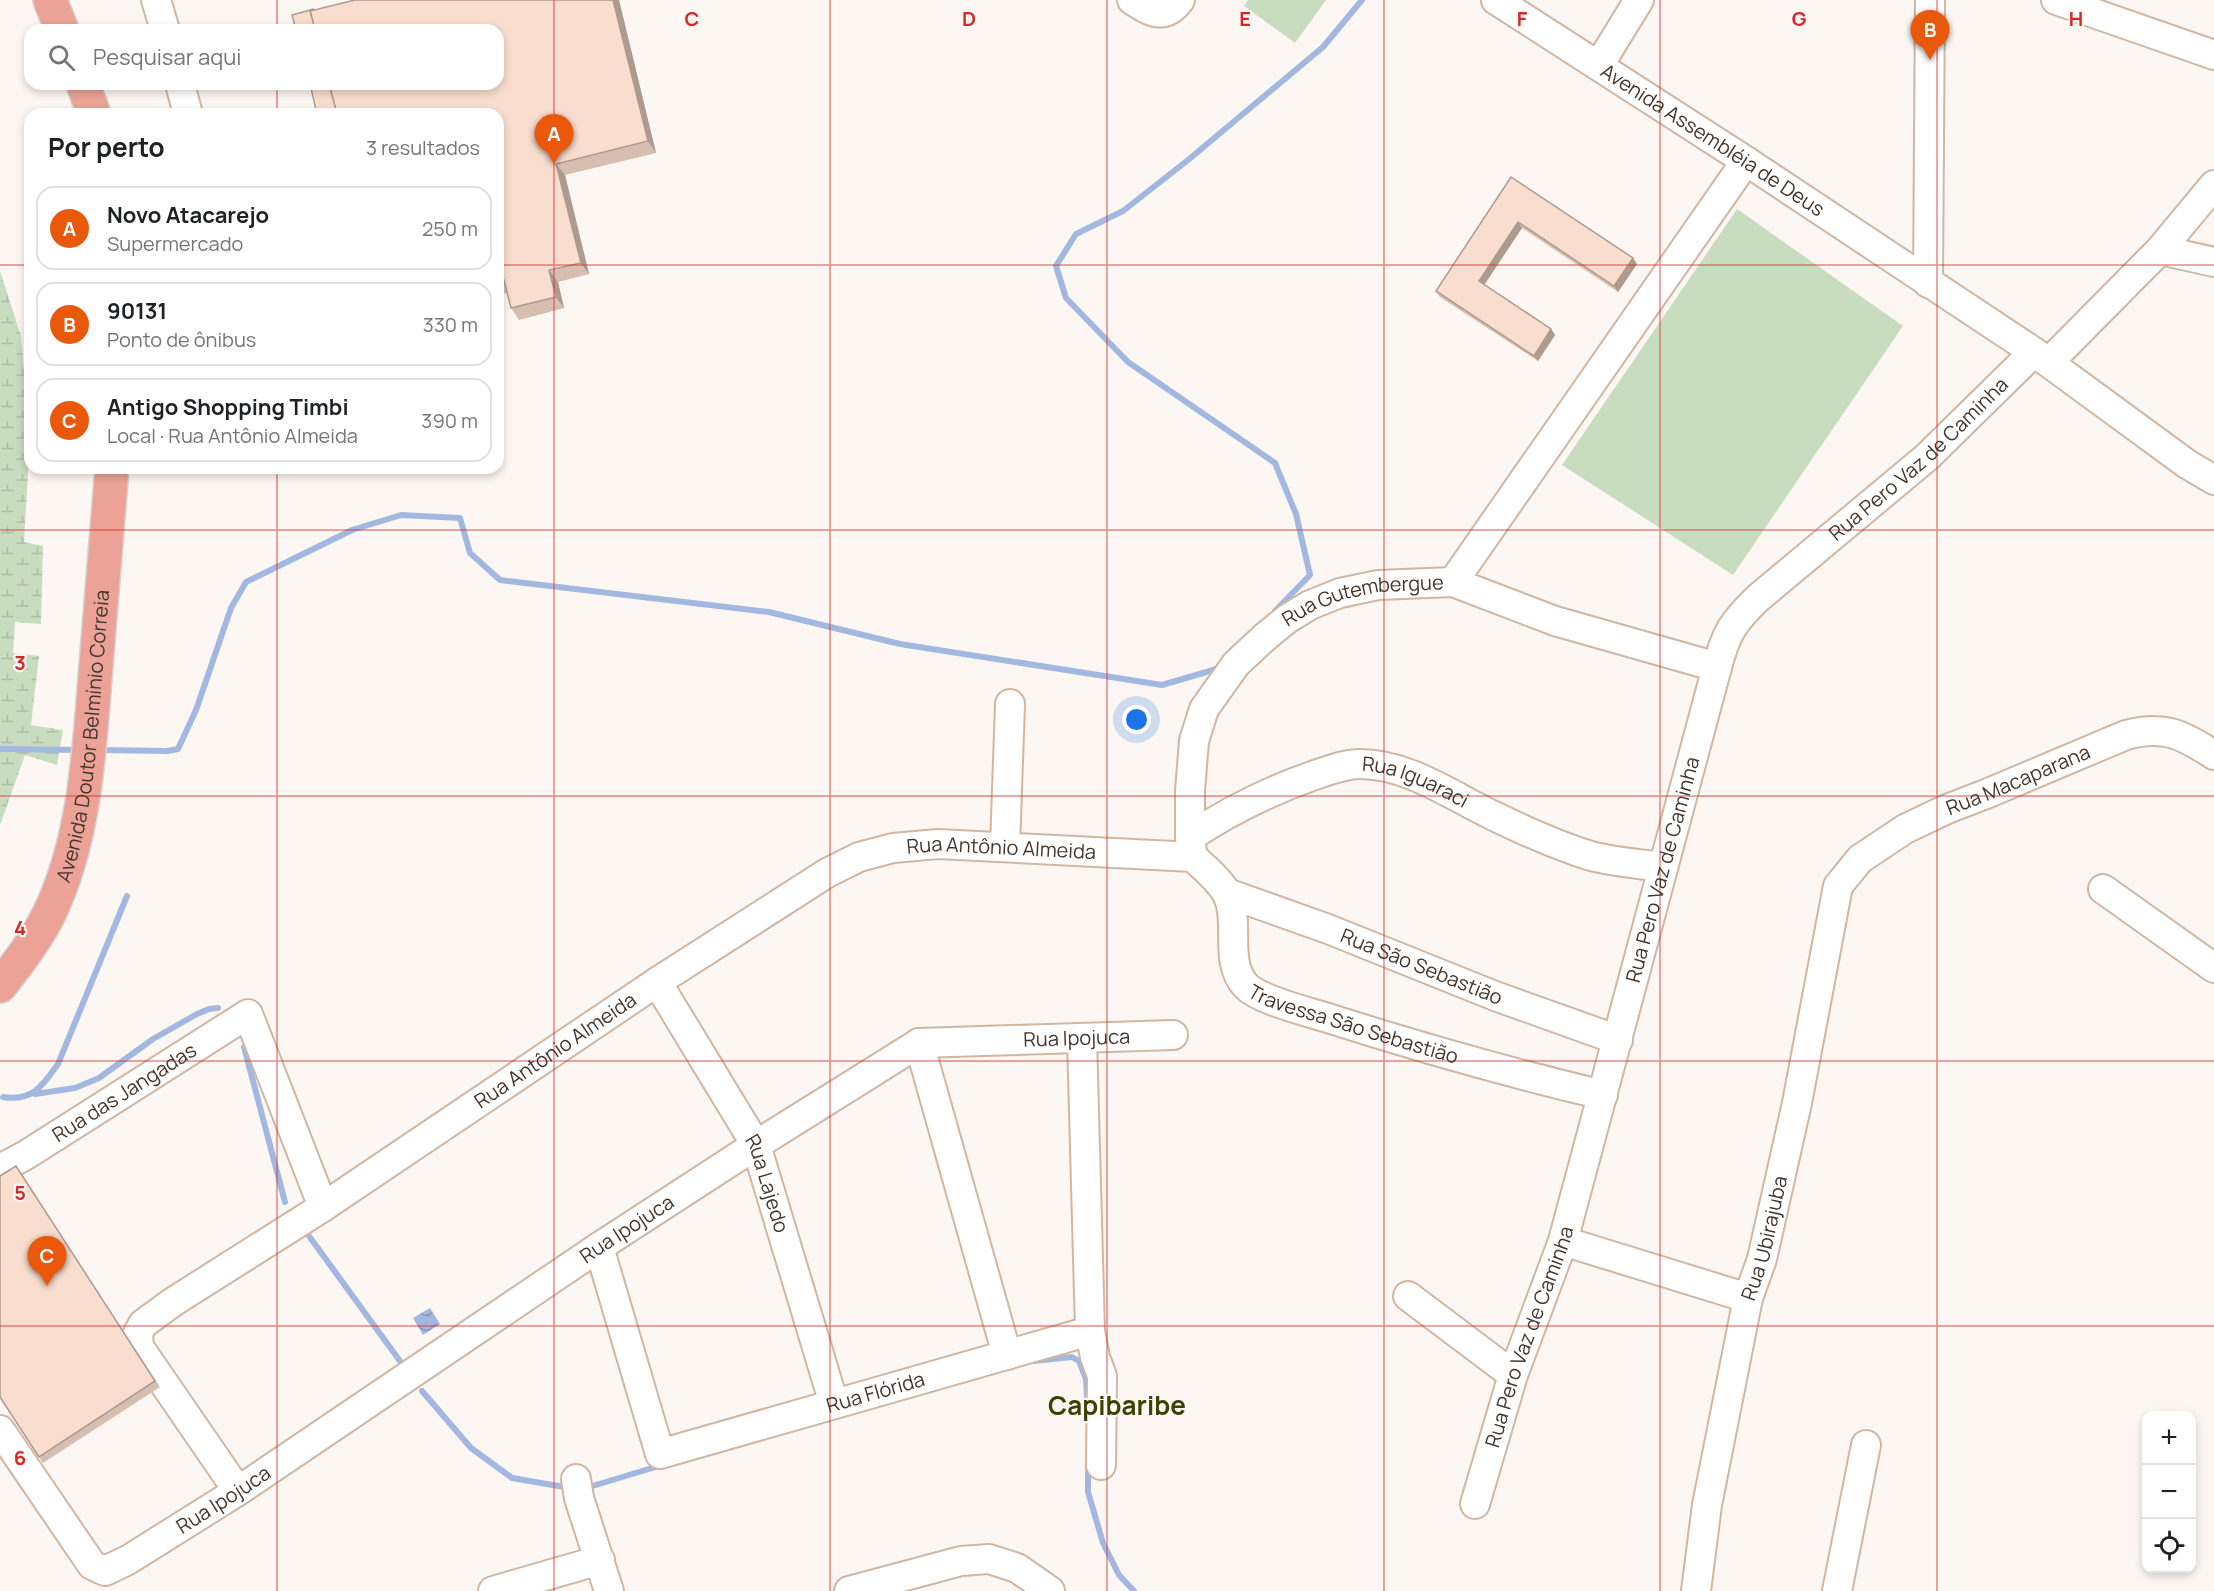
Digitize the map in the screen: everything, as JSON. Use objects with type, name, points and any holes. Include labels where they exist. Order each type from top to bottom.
[{"type":"main road","points":[[50,0],[60,24]]},
{"type":"main road","points":[[85,90],[92,108]]},
{"type":"main road","name":"Avenida Doutor Belmínio Correia","points":[[0,986],[35,939],[49,914],[60,888],[79,817],[89,751],[112,474]]},
{"type":"street","points":[[156,0],[163,24]]},
{"type":"street","points":[[1132,0],[1152,11],[1163,13],[1175,6]]},
{"type":"street","name":"Avenida Assembléia de Deus","points":[[1496,0],[1746,161],[2041,357],[2187,464],[2214,480]]},
{"type":"street","points":[[1599,65],[1640,0]]},
{"type":"street","points":[[1928,283],[1930,0]]},
{"type":"street","points":[[2056,0],[2214,55]]},
{"type":"street","points":[[182,90],[186,108]]},
{"type":"street","points":[[1453,582],[1746,161]]},
{"type":"street","name":"Rua Pero Vaz de Caminha","points":[[1475,1504],[1513,1375],[1563,1241],[1727,636],[1743,612],[1758,598],[1927,457],[2160,250],[2214,185]]},
{"type":"street","points":[[2160,250],[2214,262]]},
{"type":"street","name":"Rua Gutembergue","points":[[1191,847],[1192,762],[1198,724],[1204,708],[1236,664],[1287,619],[1325,598],[1358,588],[1378,585],[1453,582],[1555,621],[1717,667]]},
{"type":"street","points":[[1005,846],[1010,704]]},
{"type":"street","name":"Rua Macaparana","points":[[1838,886],[1860,859],[1905,829],[1947,809],[2126,735],[2142,730],[2164,730],[2197,744],[2214,755]]},
{"type":"street","name":"Rua Iguaraci","points":[[1191,847],[1237,807],[1278,788],[1331,769],[1358,764],[1380,765],[1409,774],[1542,838],[1591,856],[1663,867]]},
{"type":"street","name":"Rua Antônio Almeida","points":[[238,1491],[139,1347],[138,1333],[143,1324],[173,1302],[323,1207],[657,982],[827,873],[859,857],[893,848],[938,844],[1191,847]]},
{"type":"street","points":[[1191,847],[1227,893]]},
{"type":"street","name":"Rua Ubirajuba","points":[[1696,1591],[1707,1505],[1748,1298],[1762,1259],[1797,1103],[1838,886]]},
{"type":"street","points":[[2103,889],[2214,968]]},
{"type":"street","name":"Rua São Sebastião","points":[[1227,893],[1328,928],[1495,996],[1618,1040]]},
{"type":"street","name":"Travessa São Sebastião","points":[[1227,893],[1231,908],[1236,966],[1242,980],[1252,991],[1292,1007],[1494,1069],[1603,1095]]},
{"type":"street","name":"Rua Lajedo","points":[[657,982],[756,1145],[834,1404]]},
{"type":"street","name":"Rua das Jangadas","points":[[0,1169],[36,1149],[248,1014],[323,1207]]},
{"type":"street","name":"Rua Ipojuca","points":[[0,1430],[92,1565],[105,1571],[128,1560],[238,1491],[599,1247],[919,1042],[1173,1035]]},
{"type":"street","points":[[1082,1038],[1090,1331],[1095,1357],[1102,1376],[1101,1465]]},
{"type":"street","points":[[919,1042],[1007,1355]]},
{"type":"street","points":[[1563,1241],[1748,1298]]},
{"type":"street","name":"Rua Flórida","points":[[599,1247],[660,1454],[1090,1331]]},
{"type":"street","points":[[1408,1296],[1513,1375]]},
{"type":"street","points":[[1837,1591],[1866,1445]]},
{"type":"street","points":[[577,1489],[609,1591]]},
{"type":"street","points":[[849,1591],[961,1561],[989,1558],[1013,1580],[1050,1591]]},
{"type":"street","points":[[493,1591],[600,1560]]},
{"type":"green space","points":[[1248,0],[1326,0],[1295,43],[1244,6]]},
{"type":"green space","points":[[1737,209],[1903,326],[1733,575],[1562,465]]},
{"type":"green space","points":[[0,271],[21,336],[24,371],[24,474],[28,474],[24,542],[43,546],[41,624],[15,622],[13,653],[39,656],[31,725],[63,730],[57,765],[25,755],[0,825]]},
{"type":"water","points":[[430,1308],[440,1324],[423,1335],[413,1318]]},
{"type":"building","points":[[355,0],[613,0],[648,141],[556,164],[581,263],[549,270],[556,297],[511,308],[504,280],[504,108],[335,108],[331,90],[504,90],[504,24],[313,24],[310,11]]},
{"type":"building","points":[[314,9],[310,11],[313,24],[294,24],[292,15]]},
{"type":"building","points":[[311,90],[331,90],[335,108],[316,108]]},
{"type":"building","points":[[1511,177],[1633,258],[1614,286],[1518,222],[1479,281],[1551,329],[1534,356],[1436,291]]},
{"type":"building","points":[[16,1166],[155,1381],[39,1457],[0,1397],[0,1176]]},
{"type":"waterway","points":[[1275,611],[1310,575],[1296,514],[1275,463],[1128,362],[1066,298],[1056,266],[1076,234],[1123,211],[1188,160],[1323,47],[1362,0]]},
{"type":"waterway","points":[[98,750],[167,751],[178,749],[196,710],[231,608],[246,582],[352,530],[401,515],[460,518],[470,553],[500,580],[769,612],[900,644],[1162,685],[1220,668]]},
{"type":"waterway","points":[[0,749],[78,750]]},
{"type":"waterway","points":[[3,1097],[13,1098],[30,1094],[42,1085],[58,1064],[127,896]]},
{"type":"waterway","points":[[35,1094],[75,1088],[99,1078],[153,1039],[197,1014],[218,1008]]},
{"type":"waterway","points":[[244,1047],[285,1202]]},
{"type":"waterway","points":[[309,1236],[405,1368]]},
{"type":"waterway","points":[[1033,1361],[1072,1357],[1079,1361],[1086,1379],[1088,1413]]},
{"type":"waterway","points":[[422,1391],[471,1448],[512,1478],[570,1488]]},
{"type":"waterway","points":[[1088,1462],[1088,1492],[1103,1543],[1119,1575],[1134,1591]]},
{"type":"waterway","points":[[586,1488],[662,1465]]},
{"type":"place","name":"90131","points":[[1930,60]]},
{"type":"place","name":"Novo Atacarejo","points":[[554,164]]},
{"type":"place","name":"Antigo Shopping Timbi","points":[[47,1286]]},
{"type":"district","name":"Capibaribe","points":[[1117,1406]]}]
